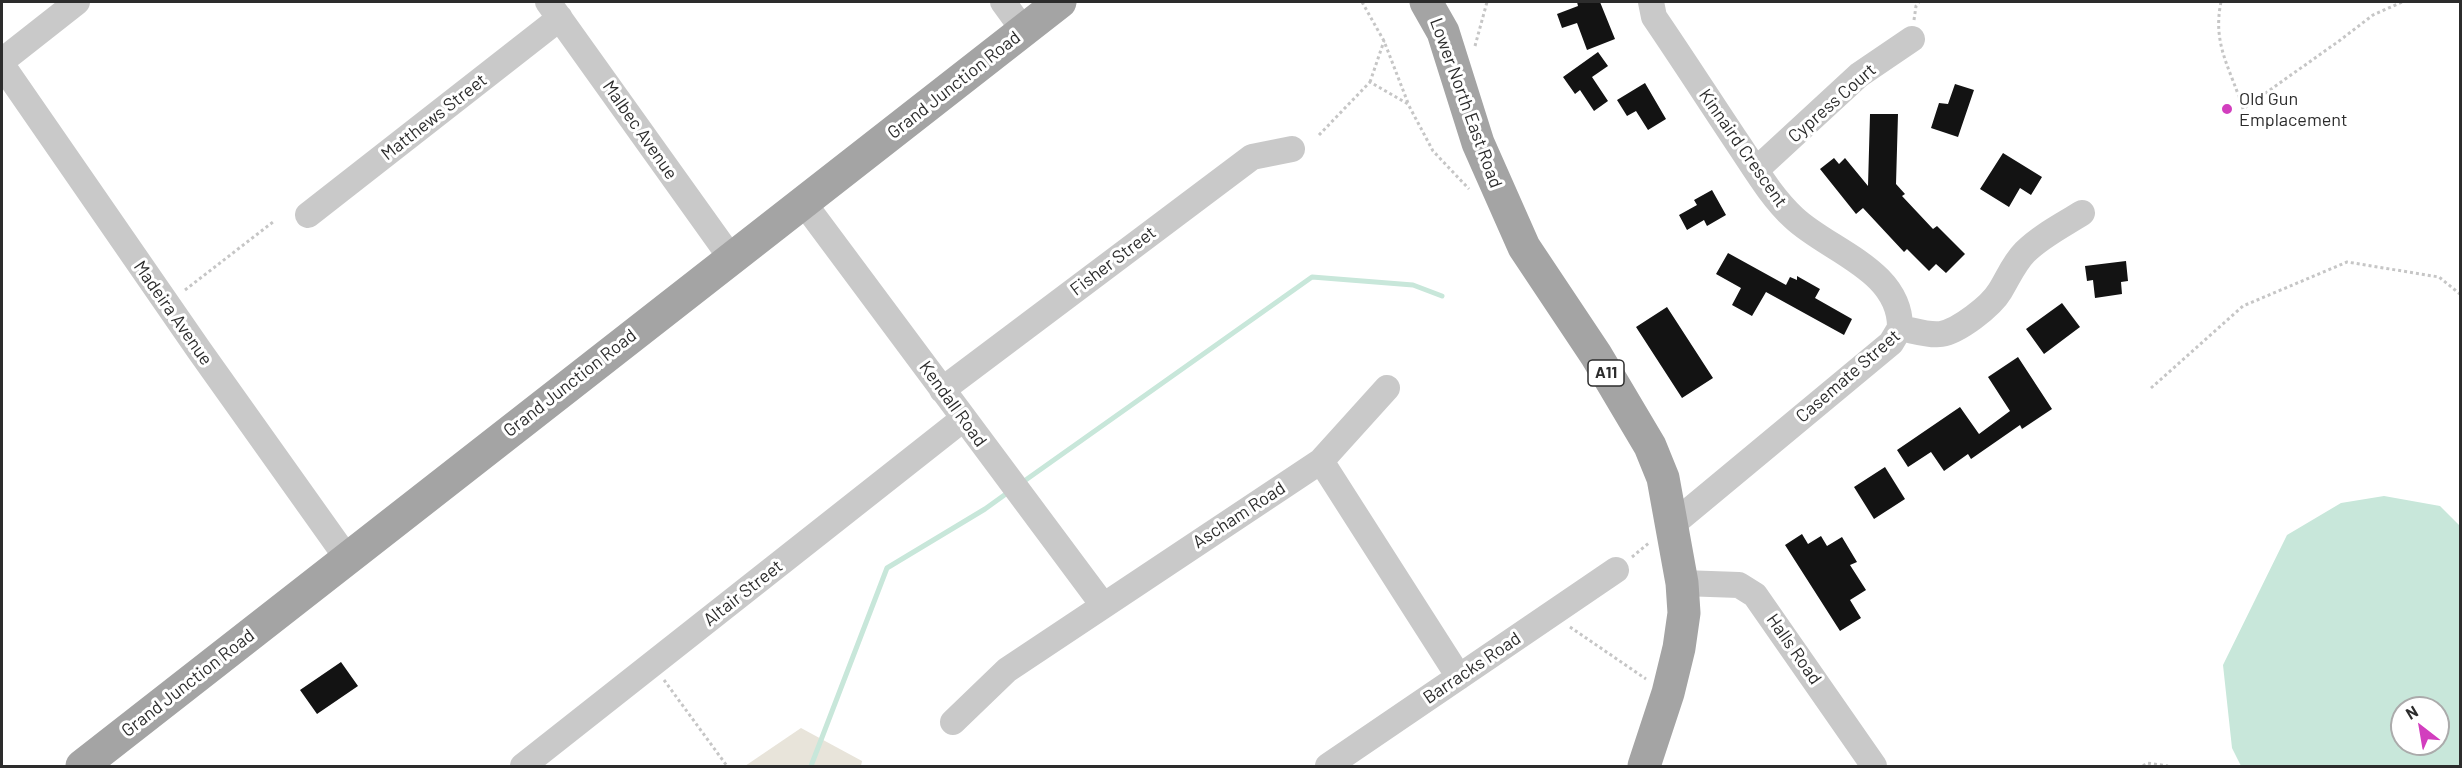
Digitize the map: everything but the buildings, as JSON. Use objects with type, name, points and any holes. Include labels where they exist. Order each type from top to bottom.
[{"type":"main road","name":"Grand Junction Road","points":[[82,766],[1060,2]]},
{"type":"main road","name":"Lower North East Road","points":[[1426,2],[1443,32],[1479,143],[1524,246],[1596,356],[1650,446],[1663,478],[1673,524],[1684,613],[1679,648],[1668,693],[1644,766]]},
{"type":"street","points":[[2,63],[77,2]]},
{"type":"street","points":[[1003,2],[1024,31]]},
{"type":"street","name":"Kinnaird Crescent","points":[[1651,2],[1654,16],[1756,170],[1795,220],[1870,271],[1885,286],[1900,314],[1900,327]]},
{"type":"street","name":"Matthews Street","points":[[308,215],[554,10]]},
{"type":"street","name":"Malbec Avenue","points":[[554,10],[731,258]]},
{"type":"street","name":"Cypress Court","points":[[1756,170],[1859,75],[1912,39]]},
{"type":"street","name":"Madeira Avenue","points":[[2,63],[167,304],[347,558]]},
{"type":"street","name":"Fisher Street","points":[[942,390],[1252,157],[1292,149]]},
{"type":"street","name":"Kendall Road","points":[[803,202],[1103,605]]},
{"type":"street","name":"Casemate Street","points":[[1673,524],[1891,343],[1900,327],[1940,334],[1976,315],[1990,304],[2013,266],[2025,252],[2082,213]]},
{"type":"street","name":"Ascham Road","points":[[953,722],[1007,670],[1321,461],[1387,388]]},
{"type":"street","name":"Altair Street","points":[[523,766],[963,419]]},
{"type":"street","points":[[1321,461],[1460,677]]},
{"type":"street","name":"Barracks Road","points":[[1328,766],[1616,570]]},
{"type":"street","name":"Halls Road","points":[[1682,583],[1739,585],[1755,595],[1875,766]]},
{"type":"path","points":[[1362,2],[1384,41],[1408,104],[1433,151],[1471,191]]},
{"type":"path","points":[[2221,2],[2217,17],[2220,49],[2242,109],[2373,15],[2402,2]]},
{"type":"path","points":[[1319,135],[1370,82],[1384,41]]},
{"type":"path","points":[[1370,82],[1408,104]]},
{"type":"path","points":[[167,304],[273,222]]},
{"type":"path","points":[[2151,388],[2243,306],[2347,262],[2439,278],[2460,294]]},
{"type":"path","points":[[1616,570],[1673,524]]},
{"type":"path","points":[[1551,614],[1668,693]]},
{"type":"path","points":[[652,664],[728,766]]},
{"type":"path","points":[[2143,766],[2147,763],[2168,766]]},
{"type":"shaded area","points":[[2384,496],[2440,506],[2460,526],[2460,766],[2241,766],[2232,748],[2223,665],[2287,535],[2341,503]]},
{"type":"shaded area","points":[[801,728],[862,761],[861,766],[745,766]]},
{"type":"waterway","points":[[1020,484],[1312,277],[1413,285],[1442,296]]},
{"type":"waterway","points":[[811,766],[887,568],[985,509],[1010,491]]},
{"type":"place","name":"Old Gun Emplacement","points":[[2227,109]]}]
